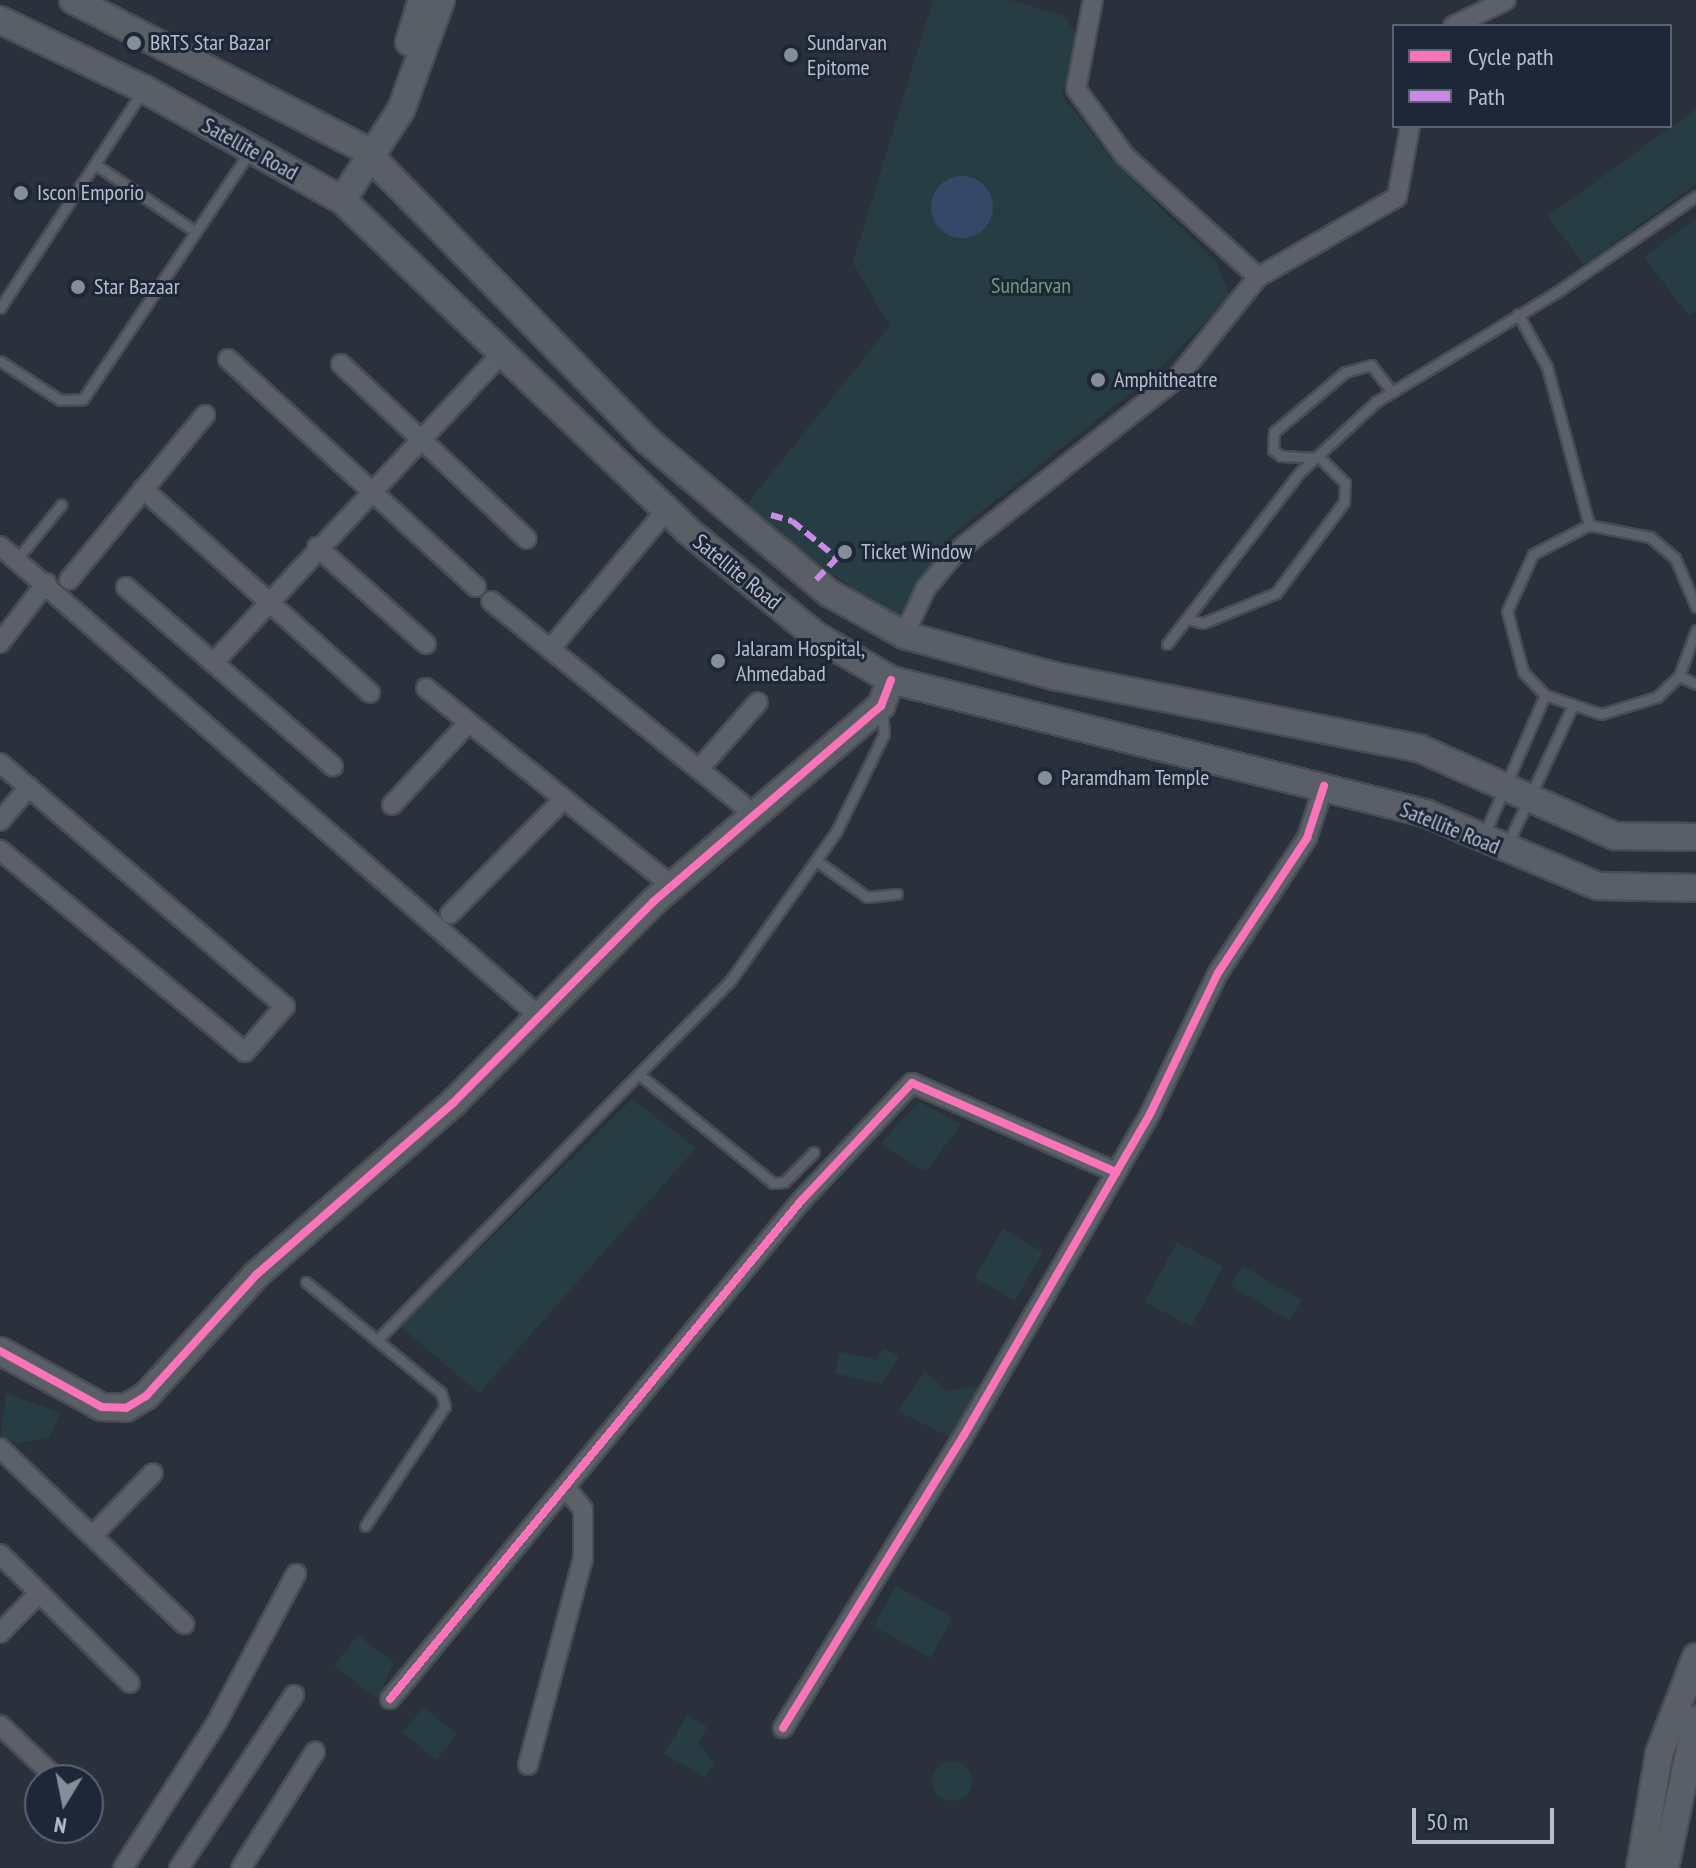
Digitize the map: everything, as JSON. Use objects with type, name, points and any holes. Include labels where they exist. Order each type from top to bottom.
[{"type":"main road","name":"Satellite Road","points":[[73,0],[368,154],[647,440],[829,593],[904,635],[1054,676],[1421,749],[1515,795],[1615,836],[1696,837]]},
{"type":"main road","points":[[368,154],[422,0]]},
{"type":"main road","points":[[335,196],[401,110],[441,0]]},
{"type":"main road","name":"Satellite Road","points":[[0,20],[144,89],[335,196],[499,356],[666,511],[815,635],[891,680],[968,705],[1324,786],[1425,813],[1494,845],[1598,886],[1696,888]]},
{"type":"main road","points":[[0,1351],[102,1407],[126,1408],[146,1396],[256,1275],[540,1017],[672,886],[881,706],[891,680]]},
{"type":"main road","points":[[1640,1868],[1659,1754],[1696,1657]]},
{"type":"main road","points":[[1665,1868],[1696,1719]]},
{"type":"street","points":[[1093,0],[1076,89],[1125,156],[1258,277]]},
{"type":"street","points":[[1457,24],[1506,0]]},
{"type":"street","points":[[904,635],[926,588],[956,552],[1177,378],[1258,277],[1397,197],[1410,128]]},
{"type":"street","points":[[215,661],[268,598],[499,356]]},
{"type":"street","points":[[228,359],[476,587]]},
{"type":"street","points":[[341,364],[527,539]]},
{"type":"street","points":[[69,580],[205,415]]},
{"type":"street","points":[[143,489],[268,598],[370,693]]},
{"type":"street","points":[[550,649],[666,511]]},
{"type":"street","points":[[0,546],[540,1017]]},
{"type":"street","points":[[317,547],[426,644]]},
{"type":"street","points":[[0,643],[46,583]]},
{"type":"street","points":[[126,587],[333,766]]},
{"type":"street","points":[[491,601],[743,805]]},
{"type":"street","points":[[426,688],[672,886]]},
{"type":"street","points":[[699,769],[758,702]]},
{"type":"street","points":[[392,805],[469,722]]},
{"type":"street","points":[[0,763],[285,1006],[245,1052],[0,850]]},
{"type":"street","points":[[783,1728],[1116,1172],[1218,973],[1307,838],[1324,786]]},
{"type":"street","points":[[0,821],[29,787]]},
{"type":"street","points":[[450,914],[564,799]]},
{"type":"street","points":[[390,1699],[801,1201],[912,1083],[1116,1172]]},
{"type":"street","points":[[0,1448],[184,1624]]},
{"type":"street","points":[[93,1535],[153,1473]]},
{"type":"street","points":[[528,1765],[583,1559],[583,1509],[565,1487]]},
{"type":"street","points":[[0,1554],[130,1683]]},
{"type":"street","points":[[123,1868],[217,1722],[296,1574]]},
{"type":"street","points":[[0,1633],[39,1593]]},
{"type":"street","points":[[179,1868],[294,1695]]},
{"type":"street","points":[[0,1725],[41,1764]]},
{"type":"street","points":[[241,1868],[315,1752]]},
{"type":"lane","points":[[0,308],[144,89]]},
{"type":"lane","points":[[0,361],[75,404],[250,151]]},
{"type":"lane","points":[[96,165],[196,232]]},
{"type":"lane","points":[[1167,644],[1300,472],[1320,458],[1392,392],[1518,314],[1696,196]]},
{"type":"lane","points":[[1518,314],[1547,367],[1589,525]]},
{"type":"lane","points":[[1187,619],[1203,623],[1276,593],[1344,502],[1345,483],[1320,458],[1281,456],[1273,450],[1274,432],[1345,372],[1371,365],[1392,392]]},
{"type":"lane","points":[[17,559],[61,505]]},
{"type":"lane","points":[[1696,607],[1675,558],[1650,537],[1589,525],[1533,554],[1507,611],[1516,658],[1545,695],[1571,709],[1631,710],[1679,676],[1696,630]]},
{"type":"lane","points":[[1679,676],[1696,684]]},
{"type":"lane","points":[[1494,845],[1515,795],[1545,695]]},
{"type":"lane","points":[[377,1340],[641,1076],[730,981],[818,862],[884,734],[881,706]]},
{"type":"lane","points":[[1494,845],[1515,795],[1571,709]]},
{"type":"lane","points":[[818,862],[867,897],[897,894]]},
{"type":"lane","points":[[641,1076],[773,1183],[784,1182],[814,1152]]},
{"type":"lane","points":[[306,1282],[441,1393],[445,1406],[365,1526]]},
{"type":"green space","name":"Sundarvan","points":[[933,0],[1010,0],[1064,16],[1079,38],[1062,95],[1116,164],[1216,262],[1230,296],[1157,372],[949,537],[896,620],[744,508],[890,326],[853,263]]},
{"type":"green space","points":[[1696,109],[1696,184],[1584,265],[1548,216]]},
{"type":"green space","points":[[1696,218],[1696,311],[1689,316],[1644,257]]},
{"type":"green space","points":[[632,1099],[696,1148],[479,1393],[401,1327]]},
{"type":"green space","points":[[919,1102],[961,1124],[926,1172],[880,1144]]},
{"type":"green space","points":[[1003,1229],[1043,1252],[1015,1300],[975,1277]]},
{"type":"green space","points":[[1177,1242],[1223,1266],[1191,1326],[1145,1302]]},
{"type":"green space","points":[[1242,1266],[1301,1300],[1289,1320],[1230,1286]]},
{"type":"green space","points":[[884,1348],[899,1357],[881,1384],[835,1373],[839,1352],[876,1359]]},
{"type":"green space","points":[[925,1371],[947,1391],[979,1386],[952,1438],[898,1411]]},
{"type":"green space","points":[[6,1393],[60,1413],[49,1437],[16,1444],[0,1438]]},
{"type":"green space","points":[[896,1586],[953,1618],[931,1658],[874,1626]]},
{"type":"green space","points":[[358,1635],[394,1663],[377,1699],[334,1666]]},
{"type":"green space","points":[[424,1707],[457,1735],[436,1760],[403,1732]]},
{"type":"green space","points":[[688,1715],[707,1727],[698,1743],[714,1763],[705,1778],[664,1753]]},
{"type":"green space","points":[[952,1761],[966,1767],[972,1781],[966,1795],[952,1801],[938,1795],[932,1781],[938,1767]]},
{"type":"water","points":[[962,176],[984,185],[993,207],[984,229],[962,238],[940,229],[931,207],[940,185]]},
{"type":"marked path","points":[[771,515],[792,521],[837,558],[815,581]]},
{"type":"cycle path","points":[[0,1351],[102,1407],[126,1408],[146,1396],[256,1275],[453,1103],[653,902],[881,706],[891,680]]},
{"type":"cycle path","points":[[783,1728],[964,1435],[1151,1112],[1218,973],[1307,838],[1324,786]]},
{"type":"cycle path","points":[[390,1699],[801,1201],[912,1083],[1116,1172]]},
{"type":"place","name":"BRTS Star Bazar","points":[[134,43]]},
{"type":"place","name":"Sundarvan Epitome","points":[[791,55]]},
{"type":"place","name":"Iscon Emporio","points":[[21,193]]},
{"type":"place","name":"Star Bazaar","points":[[78,287]]},
{"type":"place","name":"Amphitheatre","points":[[1098,380]]},
{"type":"place","name":"Ticket Window","points":[[845,552]]},
{"type":"place","name":"Jalaram Hospital, Ahmedabad","points":[[718,661]]},
{"type":"place","name":"Paramdham Temple","points":[[1045,778]]}]
